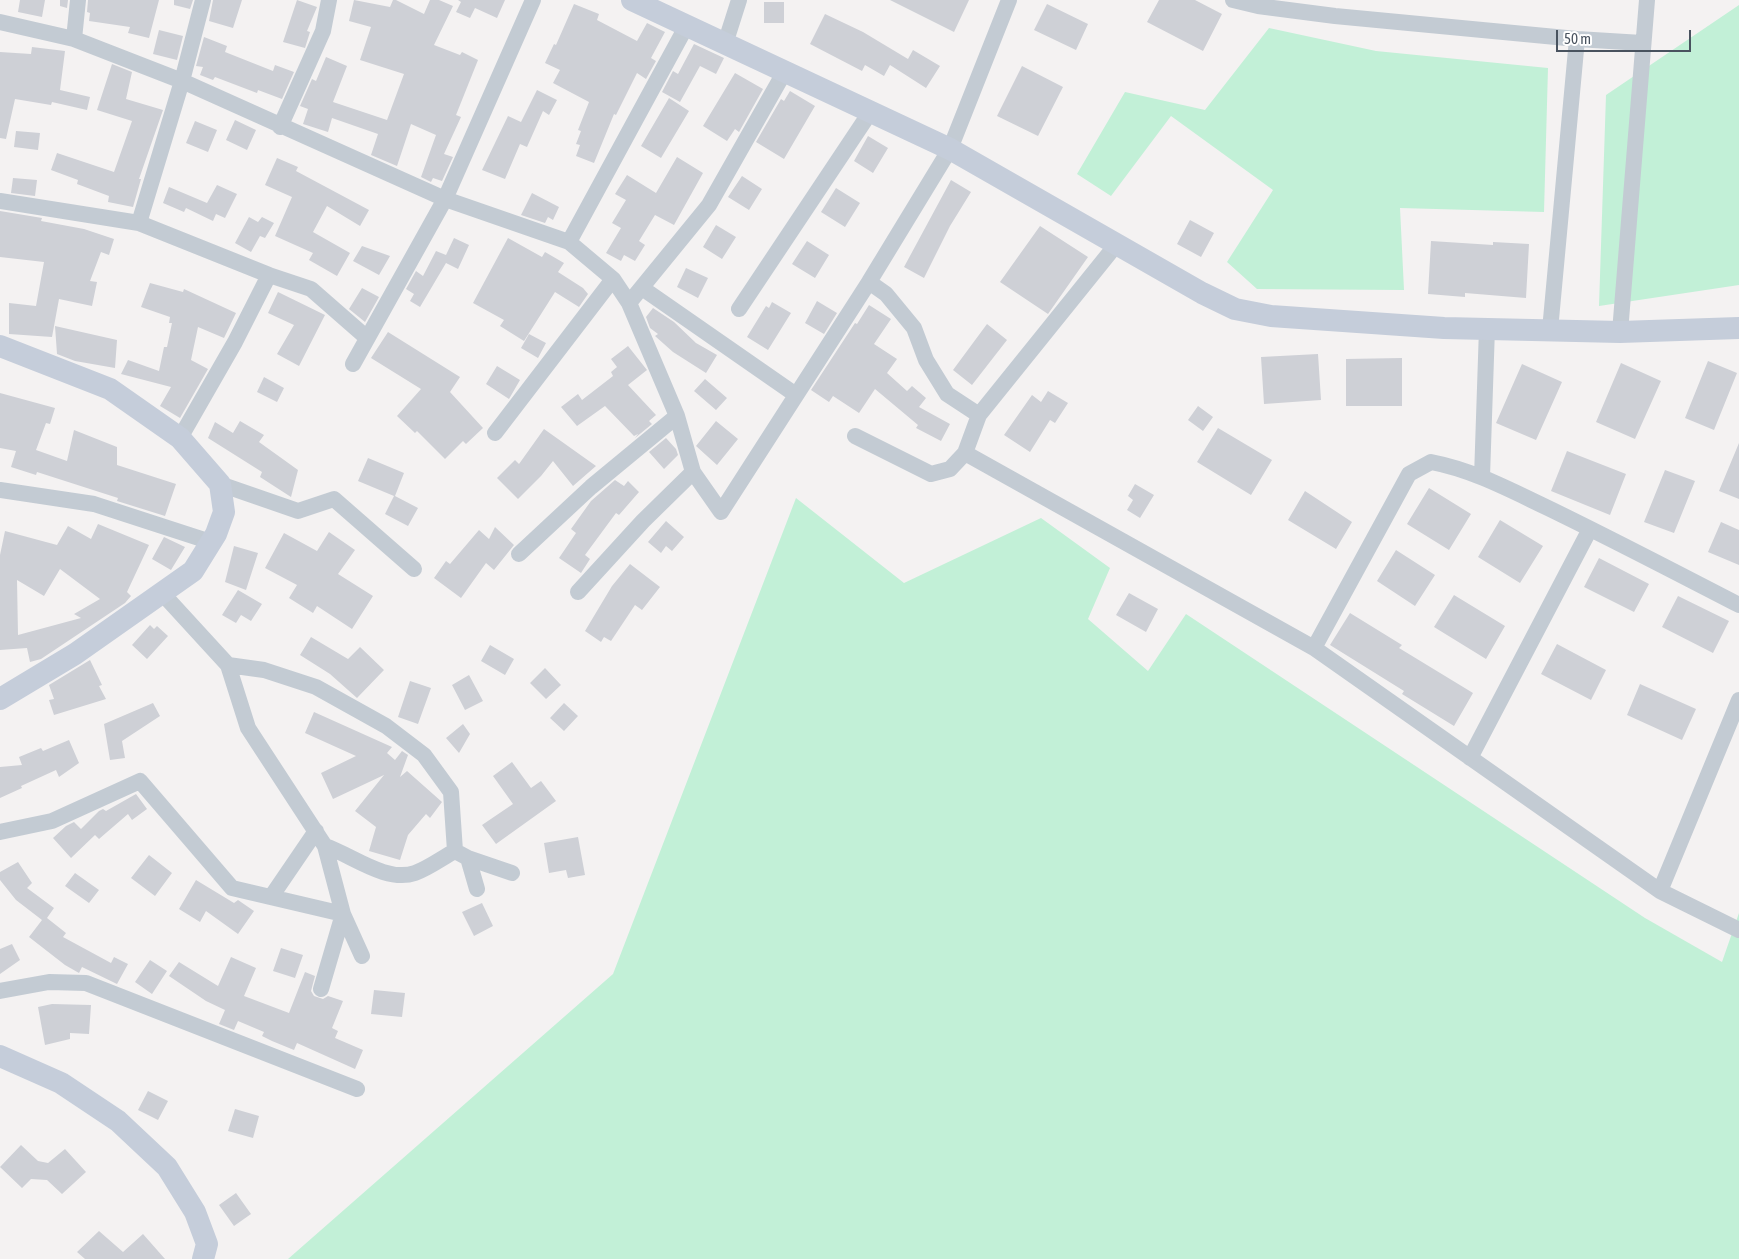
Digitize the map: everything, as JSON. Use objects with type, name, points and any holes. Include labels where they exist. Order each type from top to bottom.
[{"type":"street","points":[[74,39],[78,0]]},
{"type":"street","points":[[139,222],[182,81],[203,0]]},
{"type":"street","points":[[280,127],[323,31],[329,0]]},
{"type":"street","points":[[353,364],[445,199],[533,0]]},
{"type":"street","points":[[632,0],[950,149],[1202,293],[1236,309],[1270,316],[1487,328],[1620,332],[1739,328]]},
{"type":"street","points":[[725,44],[739,0]]},
{"type":"street","points":[[0,22],[74,39],[182,81],[280,127],[445,199],[569,242],[613,279],[629,303],[677,416],[693,472],[721,512],[869,282],[950,149],[1010,0]]},
{"type":"street","points":[[1233,0],[1258,6],[1337,8],[1577,39],[1642,43]]},
{"type":"street","points":[[1620,332],[1647,0]]},
{"type":"street","points":[[569,242],[687,25]]},
{"type":"street","points":[[1550,330],[1577,39]]},
{"type":"street","points":[[629,303],[710,205],[785,71]]},
{"type":"street","points":[[739,308],[871,112]]},
{"type":"street","points":[[0,201],[139,222],[269,275],[311,289],[367,338]]},
{"type":"street","points":[[855,436],[931,474],[950,469],[964,453],[979,415],[1116,244]]},
{"type":"street","points":[[180,438],[235,342],[269,275]]},
{"type":"street","points":[[495,433],[613,279]]},
{"type":"street","points":[[869,282],[886,294],[914,328],[926,360],[947,394],[979,415]]},
{"type":"street","points":[[642,288],[796,395]]},
{"type":"street","points":[[1482,477],[1487,328]]},
{"type":"street","points":[[0,346],[110,389],[180,438],[220,484],[298,512],[334,499],[414,569]]},
{"type":"street","points":[[519,554],[591,487],[677,416]]},
{"type":"street","points":[[964,453],[1314,648],[1660,891],[1739,930]]},
{"type":"street","points":[[1314,648],[1409,474],[1431,462],[1452,466],[1482,477],[1590,528],[1739,605]]},
{"type":"street","points":[[578,592],[643,521],[693,472]]},
{"type":"street","points":[[0,699],[75,654],[193,571],[211,542],[224,512],[220,484]]},
{"type":"street","points":[[0,490],[94,504],[211,542]]},
{"type":"street","points":[[1470,758],[1590,528]]},
{"type":"street","points":[[162,592],[228,665],[248,728],[325,846],[343,914],[362,956]]},
{"type":"street","points":[[228,665],[264,670],[316,687],[386,726],[424,755],[451,792],[462,854],[477,889]]},
{"type":"street","points":[[1660,891],[1739,700]]},
{"type":"street","points":[[0,832],[52,821],[140,781],[232,888],[343,914]]},
{"type":"street","points":[[271,897],[316,831]]},
{"type":"street","points":[[325,846],[345,852],[383,873],[414,873],[462,854],[512,873]]},
{"type":"street","points":[[321,989],[343,914]]},
{"type":"street","points":[[0,991],[49,982],[86,983],[357,1089]]},
{"type":"street","points":[[0,1056],[61,1083],[118,1121],[167,1167],[195,1212],[207,1244],[203,1259]]},
{"type":"green space","points":[[1739,5],[1739,285],[1599,306],[1606,95]]},
{"type":"green space","points":[[1269,28],[1376,51],[1548,68],[1544,212],[1400,208],[1404,290],[1257,289],[1227,262],[1273,190],[1171,116],[1111,196],[1077,174],[1125,92],[1205,110]]},
{"type":"green space","points":[[796,498],[904,583],[1041,518],[1110,568],[1088,619],[1148,671],[1186,614],[1645,918],[1722,962],[1739,913],[1739,1259],[288,1259],[613,974]]},
{"type":"building","points":[[20,0],[45,0],[42,17],[18,12]]},
{"type":"building","points":[[60,0],[68,0],[67,8],[60,6]]},
{"type":"building","points":[[88,0],[159,0],[149,38],[128,33],[130,27],[89,21],[90,13],[87,12]]},
{"type":"building","points":[[174,0],[193,0],[190,9],[174,5]]},
{"type":"building","points":[[213,0],[242,0],[233,28],[209,21]]},
{"type":"building","points":[[297,0],[317,7],[307,31],[310,32],[305,48],[283,42]]},
{"type":"building","points":[[354,0],[390,7],[393,0],[396,0],[424,14],[430,0],[439,0],[453,6],[434,45],[460,55],[462,52],[478,60],[456,115],[461,117],[444,154],[453,157],[442,181],[433,178],[431,182],[421,177],[436,135],[411,124],[397,166],[371,155],[378,134],[332,118],[328,132],[303,124],[308,109],[300,106],[312,79],[316,81],[326,57],[347,66],[333,102],[387,120],[404,74],[360,60],[371,27],[349,21]]},
{"type":"building","points":[[458,0],[505,0],[497,18],[475,8],[470,18],[456,12],[461,2]]},
{"type":"building","points":[[890,0],[969,0],[954,32]]},
{"type":"building","points":[[1159,0],[1195,0],[1222,14],[1203,51],[1147,22]]},
{"type":"building","points":[[764,2],[784,2],[784,23],[764,23]]},
{"type":"building","points":[[574,4],[599,14],[597,20],[637,41],[647,23],[665,32],[651,58],[656,61],[646,79],[637,73],[616,115],[614,114],[594,163],[576,156],[580,145],[576,144],[581,131],[578,130],[589,102],[553,83],[560,70],[545,63],[554,44],[556,45]]},
{"type":"building","points":[[1047,4],[1088,24],[1076,50],[1034,30]]},
{"type":"building","points":[[825,14],[863,32],[908,59],[913,50],[940,66],[926,88],[890,65],[884,76],[865,65],[862,71],[810,44]]},
{"type":"building","points":[[159,30],[183,36],[177,60],[153,54]]},
{"type":"building","points":[[204,37],[227,46],[225,52],[273,71],[275,65],[294,72],[282,99],[258,90],[257,93],[215,77],[213,80],[200,75],[203,67],[196,66]]},
{"type":"building","points":[[694,44],[724,58],[716,74],[700,66],[680,102],[662,92],[673,71],[678,74]]},
{"type":"building","points":[[32,47],[65,51],[60,90],[90,97],[87,110],[52,102],[51,105],[15,99],[6,139],[0,138],[0,52],[31,54]]},
{"type":"building","points":[[112,64],[132,72],[126,99],[163,110],[139,179],[141,179],[133,207],[108,202],[109,196],[77,184],[78,180],[51,170],[57,153],[114,172],[132,121],[97,110]]},
{"type":"building","points":[[1022,66],[1063,87],[1038,136],[997,116]]},
{"type":"building","points":[[735,73],[763,89],[739,132],[735,129],[727,141],[703,126]]},
{"type":"building","points":[[537,90],[557,100],[549,115],[543,111],[527,147],[520,144],[505,179],[482,170],[508,116],[521,122]]},
{"type":"building","points":[[790,91],[815,106],[784,159],[756,142],[781,99],[784,101]]},
{"type":"building","points":[[669,98],[689,111],[661,158],[641,146]]},
{"type":"building","points":[[235,120],[256,130],[247,150],[226,140]]},
{"type":"building","points":[[195,121],[217,130],[208,152],[186,143]]},
{"type":"building","points":[[16,131],[40,133],[38,150],[14,147]]},
{"type":"building","points":[[868,136],[888,148],[873,173],[854,161]]},
{"type":"building","points":[[677,157],[703,173],[674,225],[655,215],[639,241],[645,245],[635,261],[624,255],[621,261],[606,253],[621,228],[612,223],[626,200],[615,194],[627,175],[656,193]]},
{"type":"building","points":[[277,158],[298,167],[296,171],[369,210],[360,226],[327,206],[313,232],[350,253],[337,276],[309,260],[313,253],[275,236],[292,197],[265,185]]},
{"type":"building","points":[[742,176],[762,189],[749,210],[728,197]]},
{"type":"building","points":[[13,178],[37,180],[35,196],[11,193]]},
{"type":"building","points":[[951,180],[971,192],[950,226],[924,278],[904,267]]},
{"type":"building","points":[[217,185],[237,194],[225,218],[216,214],[213,221],[186,208],[184,212],[163,203],[169,187],[207,203]]},
{"type":"building","points":[[836,188],[860,203],[845,227],[821,212]]},
{"type":"building","points":[[532,193],[559,207],[553,220],[548,217],[545,223],[521,215]]},
{"type":"building","points":[[0,211],[42,218],[41,221],[84,229],[114,239],[109,255],[101,252],[90,281],[97,282],[92,306],[59,299],[52,337],[9,334],[9,303],[36,306],[44,262],[0,257]]},
{"type":"building","points":[[249,217],[258,222],[262,217],[274,223],[265,238],[260,236],[251,252],[235,243]]},
{"type":"building","points":[[1190,220],[1214,233],[1201,257],[1177,244]]},
{"type":"building","points":[[716,225],[736,237],[722,259],[703,247]]},
{"type":"building","points":[[1040,226],[1088,257],[1048,314],[1000,282]]},
{"type":"building","points":[[454,238],[469,245],[458,269],[446,263],[420,307],[410,301],[414,294],[406,289],[416,271],[423,276],[436,251],[446,255]]},
{"type":"building","points":[[508,238],[542,257],[545,252],[564,263],[558,272],[583,288],[588,294],[579,307],[555,292],[524,341],[500,326],[504,320],[473,303]]},
{"type":"building","points":[[807,241],[829,255],[815,278],[792,264]]},
{"type":"building","points":[[1431,241],[1493,245],[1493,242],[1529,244],[1526,298],[1465,293],[1465,297],[1428,294]]},
{"type":"building","points":[[362,246],[390,256],[379,275],[353,261]]},
{"type":"building","points":[[686,268],[708,278],[698,298],[677,287]]},
{"type":"building","points":[[150,283],[183,292],[184,289],[236,313],[224,338],[198,327],[191,360],[208,369],[180,418],[160,406],[171,387],[121,374],[128,360],[159,371],[164,347],[167,347],[172,323],[169,323],[170,317],[141,307]]},
{"type":"building","points":[[362,288],[379,297],[365,322],[349,309]]},
{"type":"building","points":[[278,292],[325,315],[299,366],[277,354],[294,325],[268,313]]},
{"type":"building","points":[[817,301],[837,313],[824,334],[805,323]]},
{"type":"building","points":[[772,302],[791,313],[768,350],[747,337],[766,306],[769,308]]},
{"type":"building","points":[[869,305],[891,319],[874,344],[897,359],[887,373],[907,391],[912,386],[926,398],[919,407],[950,424],[941,441],[916,428],[918,425],[875,389],[859,413],[833,396],[829,402],[811,390]]},
{"type":"building","points":[[653,308],[674,322],[696,343],[717,355],[706,373],[673,352],[655,336],[658,334],[650,328],[646,317]]},
{"type":"building","points":[[987,324],[1007,340],[972,385],[953,370]]},
{"type":"building","points":[[55,326],[117,340],[115,368],[75,361],[57,354]]},
{"type":"building","points":[[388,332],[460,377],[450,392],[483,428],[466,444],[463,441],[445,459],[417,431],[415,433],[397,416],[421,389],[371,358]]},
{"type":"building","points":[[529,334],[546,343],[538,358],[521,348]]},
{"type":"building","points":[[628,346],[647,370],[628,385],[656,415],[649,421],[652,424],[635,438],[638,434],[634,436],[605,406],[577,426],[561,407],[578,394],[582,400],[613,376],[611,372],[617,367],[611,359]]},
{"type":"building","points":[[1318,354],[1321,400],[1264,404],[1261,357]]},
{"type":"building","points":[[1402,358],[1402,406],[1346,406],[1346,359]]},
{"type":"building","points":[[1708,361],[1737,373],[1714,430],[1685,418]]},
{"type":"building","points":[[1621,363],[1661,381],[1635,439],[1596,422]]},
{"type":"building","points":[[1522,364],[1562,382],[1536,440],[1496,423]]},
{"type":"building","points":[[497,366],[520,380],[509,399],[486,384]]},
{"type":"building","points":[[264,377],[284,388],[277,402],[257,392]]},
{"type":"building","points":[[705,379],[727,398],[716,410],[694,391]]},
{"type":"building","points":[[1048,391],[1068,403],[1055,423],[1050,420],[1030,452],[1004,435],[1032,395],[1041,402]]},
{"type":"building","points":[[0,393],[55,408],[50,424],[46,423],[36,450],[67,461],[74,430],[117,447],[117,465],[176,484],[165,516],[117,501],[118,498],[37,472],[36,475],[11,467],[16,451],[0,448]]},
{"type":"building","points":[[1198,406],[1213,417],[1203,431],[1188,420]]},
{"type":"building","points":[[240,421],[264,435],[259,442],[298,470],[291,497],[260,477],[262,472],[208,438],[215,422],[233,433]]},
{"type":"building","points":[[716,421],[738,439],[717,465],[696,446]]},
{"type":"building","points":[[1218,428],[1272,460],[1251,495],[1197,462]]},
{"type":"building","points":[[544,429],[596,466],[573,486],[553,461],[518,499],[497,478],[515,460],[519,464]]},
{"type":"building","points":[[666,438],[676,449],[678,455],[664,469],[649,452]]},
{"type":"building","points":[[1739,443],[1739,499],[1719,491]]},
{"type":"building","points":[[1567,451],[1626,474],[1610,515],[1551,491]]},
{"type":"building","points":[[368,458],[404,473],[395,496],[418,508],[408,526],[385,514],[394,496],[358,481]]},
{"type":"building","points":[[1665,470],[1695,481],[1674,533],[1644,522]]},
{"type":"building","points":[[615,480],[624,486],[628,481],[639,492],[619,515],[616,513],[585,555],[590,559],[581,573],[559,558],[576,533],[571,529],[591,501]]},
{"type":"building","points":[[1135,484],[1154,495],[1140,518],[1127,510],[1133,500],[1128,496]]},
{"type":"building","points":[[1429,488],[1471,514],[1449,550],[1407,524]]},
{"type":"building","points":[[1305,491],[1352,522],[1336,549],[1288,520]]},
{"type":"building","points":[[1500,520],[1543,546],[1520,583],[1478,557]]},
{"type":"building","points":[[666,521],[684,537],[672,551],[666,546],[661,553],[648,542]]},
{"type":"building","points":[[1721,522],[1739,530],[1739,565],[1708,552]]},
{"type":"building","points":[[98,524],[149,545],[127,592],[131,596],[125,603],[41,659],[30,662],[27,648],[0,650],[0,555],[5,531],[57,545],[68,526],[91,539]],"holes":[[[60,569],[100,599],[74,614],[81,618],[18,635],[17,580],[44,596]]]},
{"type":"building","points":[[495,527],[514,545],[494,570],[486,563],[461,598],[434,578],[446,561],[450,564],[479,530],[489,539]]},
{"type":"building","points":[[329,532],[355,550],[338,574],[373,596],[352,629],[317,606],[313,613],[289,598],[297,585],[265,568],[284,533],[317,551]]},
{"type":"building","points":[[164,537],[185,547],[171,570],[152,559]]},
{"type":"building","points":[[234,546],[258,553],[246,590],[225,582]]},
{"type":"building","points":[[1396,550],[1435,575],[1415,606],[1377,581]]},
{"type":"building","points":[[1599,558],[1649,584],[1634,612],[1584,587]]},
{"type":"building","points":[[630,564],[660,587],[642,610],[635,605],[611,641],[604,637],[601,642],[585,631],[612,586]]},
{"type":"building","points":[[238,590],[262,604],[251,621],[241,615],[236,623],[222,615]]},
{"type":"building","points":[[1129,593],[1158,609],[1146,632],[1116,615]]},
{"type":"building","points":[[1454,595],[1505,626],[1486,659],[1434,627]]},
{"type":"building","points":[[1678,596],[1729,621],[1713,653],[1662,627]]},
{"type":"building","points":[[1350,613],[1402,645],[1399,648],[1473,693],[1454,726],[1402,694],[1404,691],[1330,645]]},
{"type":"building","points":[[150,625],[154,629],[157,626],[168,636],[147,659],[132,645]]},
{"type":"building","points":[[311,637],[348,659],[360,647],[384,670],[357,698],[330,674],[300,655]]},
{"type":"building","points":[[1557,644],[1606,670],[1591,700],[1541,674]]},
{"type":"building","points":[[490,645],[514,659],[505,675],[481,661]]},
{"type":"building","points":[[90,660],[102,685],[99,686],[106,699],[54,715],[49,700],[54,699],[49,685]]},
{"type":"building","points":[[545,668],[561,685],[546,699],[530,683]]},
{"type":"building","points":[[469,675],[483,701],[465,710],[452,685]]},
{"type":"building","points":[[410,681],[431,688],[418,724],[398,717]]},
{"type":"building","points":[[1640,684],[1696,709],[1682,740],[1627,715]]},
{"type":"building","points":[[153,703],[160,716],[122,741],[125,758],[110,760],[104,724]]},
{"type":"building","points":[[564,703],[578,716],[564,731],[550,718]]},
{"type":"building","points":[[314,712],[392,747],[387,753],[395,760],[402,751],[408,755],[400,777],[407,771],[442,802],[430,818],[426,814],[408,835],[400,860],[369,851],[376,827],[355,811],[384,775],[333,799],[321,773],[356,756],[305,733]]},
{"type":"building","points":[[463,724],[470,734],[459,753],[446,738]]},
{"type":"building","points":[[69,740],[79,763],[59,777],[56,770],[0,798],[0,767],[22,765],[19,757],[41,748],[43,751]]},
{"type":"building","points":[[512,762],[531,788],[541,781],[556,801],[496,844],[482,825],[513,804],[493,776]]},
{"type":"building","points":[[136,794],[147,809],[132,820],[128,814],[99,839],[95,835],[71,858],[53,838],[66,826],[74,822],[81,829],[99,811],[103,809],[106,811]]},
{"type":"building","points":[[578,837],[585,875],[568,878],[566,870],[549,873],[544,843]]},
{"type":"building","points":[[149,855],[172,873],[155,896],[131,878]]},
{"type":"building","points":[[18,862],[32,883],[27,888],[54,908],[47,918],[66,933],[63,937],[111,963],[114,957],[128,964],[117,984],[82,967],[79,973],[65,965],[29,937],[42,920],[16,900],[0,880],[0,872]]},
{"type":"building","points":[[75,873],[99,890],[89,903],[65,886]]},
{"type":"building","points":[[196,880],[234,903],[238,900],[254,911],[238,934],[206,911],[200,922],[179,909]]},
{"type":"building","points":[[482,903],[493,926],[474,936],[462,912]]},
{"type":"building","points":[[12,944],[20,960],[0,974],[0,949]]},
{"type":"building","points":[[281,948],[303,955],[295,978],[273,971]]},
{"type":"building","points":[[231,957],[256,968],[244,996],[289,1013],[305,972],[315,976],[311,991],[314,996],[323,999],[328,996],[343,1001],[332,1028],[338,1031],[335,1038],[363,1050],[355,1069],[297,1043],[294,1050],[272,1041],[262,1036],[264,1032],[238,1021],[234,1030],[219,1024],[225,1010],[206,1001],[169,976],[179,962],[218,986]]},
{"type":"building","points":[[150,960],[167,971],[152,994],[135,982]]},
{"type":"building","points":[[374,990],[405,993],[402,1017],[371,1014]]},
{"type":"building","points":[[52,1004],[91,1005],[89,1034],[70,1033],[70,1039],[45,1045],[38,1007]]},
{"type":"building","points":[[148,1091],[168,1101],[158,1120],[138,1110]]},
{"type":"building","points":[[235,1109],[259,1116],[253,1138],[228,1131]]},
{"type":"building","points":[[21,1145],[38,1161],[48,1163],[65,1149],[86,1172],[62,1194],[47,1180],[31,1179],[22,1188],[0,1167]]},
{"type":"building","points":[[236,1193],[251,1214],[234,1226],[219,1205]]},
{"type":"building","points":[[99,1231],[123,1252],[143,1234],[165,1259],[85,1259],[77,1252]]}]
